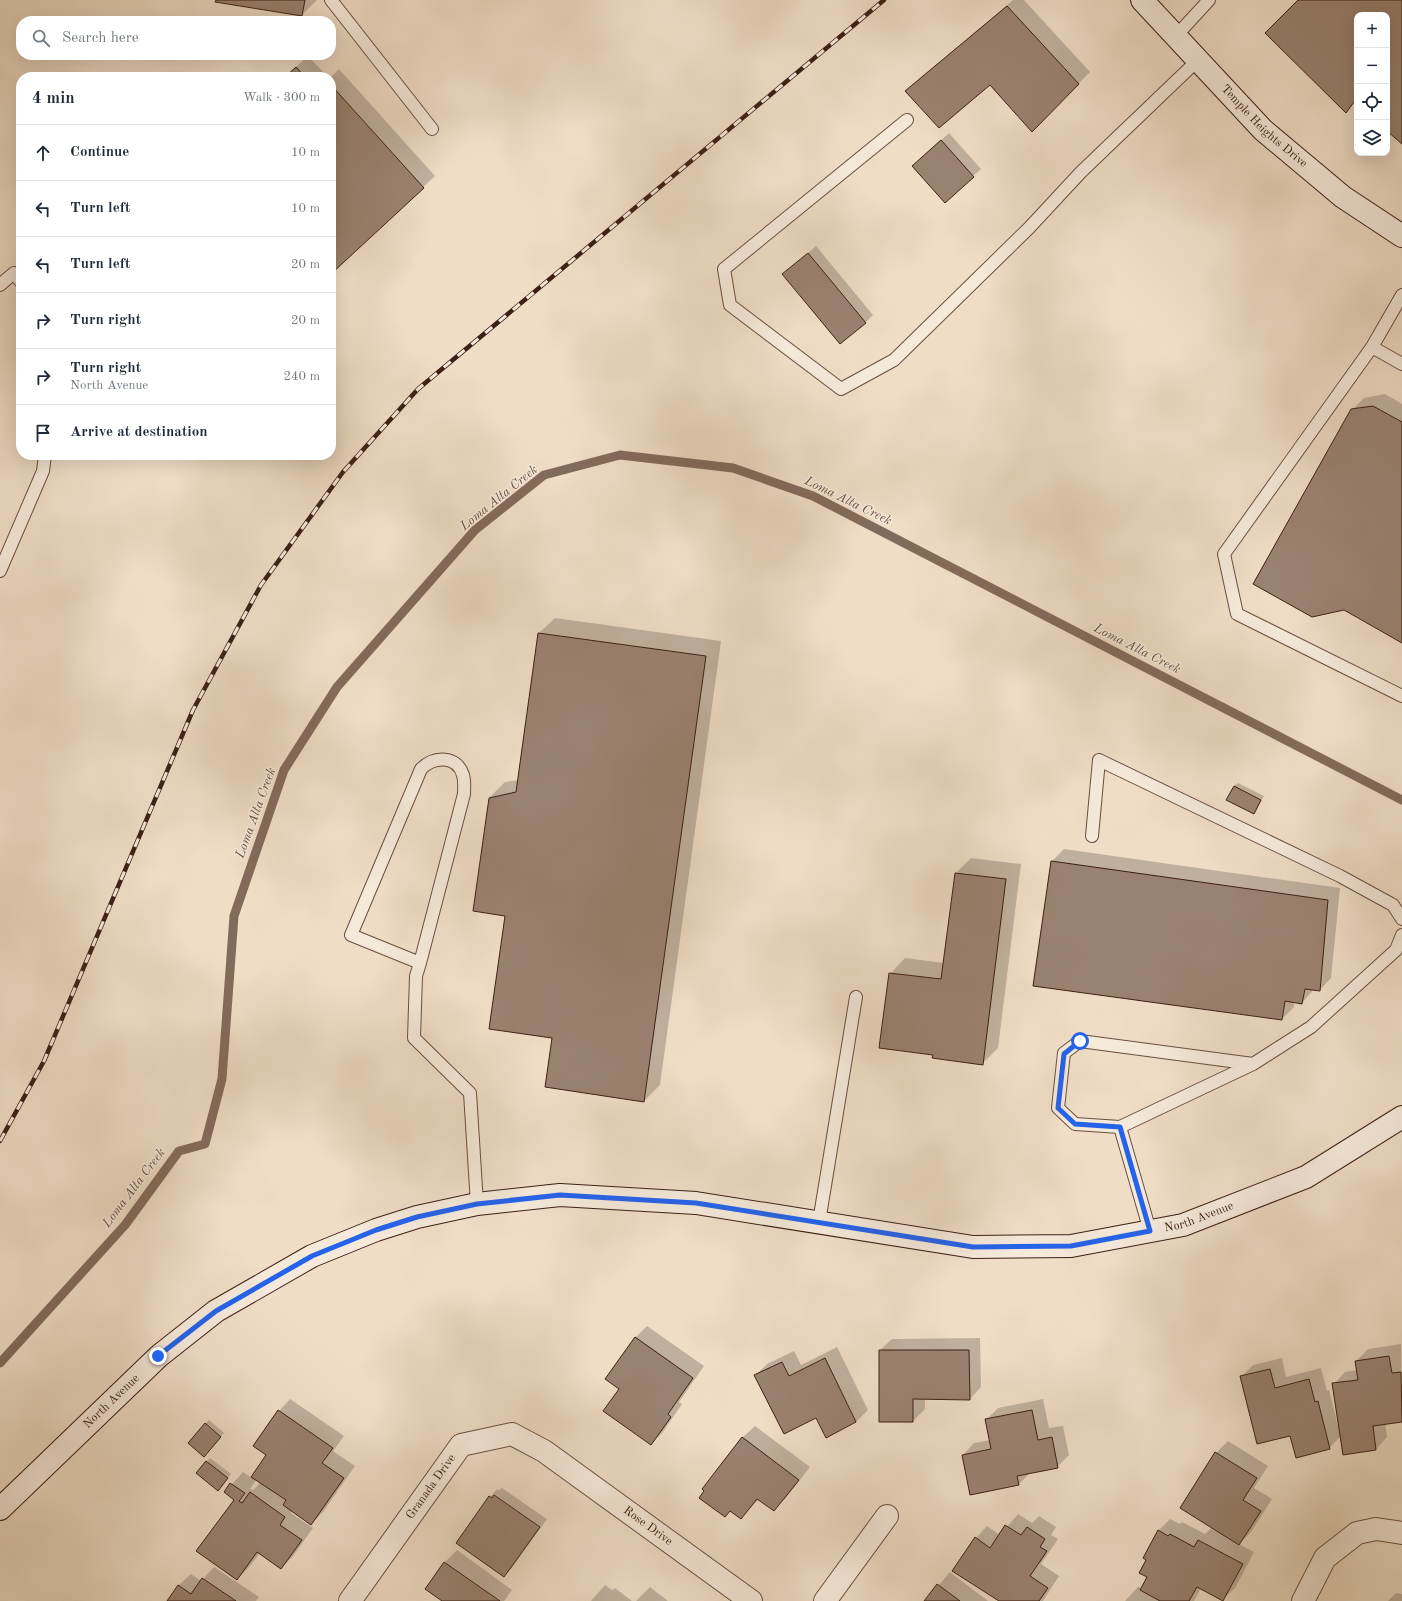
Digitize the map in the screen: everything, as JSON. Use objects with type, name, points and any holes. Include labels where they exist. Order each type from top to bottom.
[{"type":"main road","name":"Temple Heights Drive","points":[[1142,0],[1263,130],[1343,197],[1402,236]]},
{"type":"main road","name":"North Avenue","points":[[0,1509],[158,1356],[216,1311],[312,1256],[383,1228],[417,1217],[477,1204],[567,1195],[696,1203],[973,1247],[1071,1246],[1183,1225],[1306,1177],[1402,1117]]},
{"type":"main road","name":"Granada Drive","points":[[350,1601],[461,1445],[512,1434],[544,1451]]},
{"type":"main road","name":"Rose Drive","points":[[544,1451],[751,1601]]},
{"type":"main road","points":[[825,1601],[887,1516]]},
{"type":"main road","points":[[1302,1601],[1324,1558],[1357,1533],[1376,1529],[1402,1533]]},
{"type":"lane","points":[[331,0],[432,129]]},
{"type":"lane","points":[[1176,36],[1209,0]]},
{"type":"lane","points":[[907,120],[724,269],[730,305],[841,389],[894,360],[1029,228],[1081,172],[1198,60]]},
{"type":"lane","points":[[0,285],[16,275]]},
{"type":"lane","points":[[1402,295],[1372,347],[1224,554],[1237,614],[1402,696]]},
{"type":"lane","points":[[1372,347],[1402,364]]},
{"type":"lane","points":[[0,571],[43,471],[44,460]]},
{"type":"lane","points":[[420,963],[351,935],[420,769],[427,763],[438,759],[451,760],[464,776],[464,794],[420,963],[416,976],[414,1038],[470,1093],[477,1204]]},
{"type":"lane","points":[[1092,836],[1099,760],[1346,880],[1394,905],[1402,919]]},
{"type":"lane","points":[[1253,1064],[1080,1041],[1064,1054],[1058,1108],[1075,1124],[1120,1127],[1253,1064],[1311,1027],[1396,950],[1402,935]]},
{"type":"lane","points":[[819,1222],[856,997]]},
{"type":"lane","points":[[1120,1127],[1150,1231]]},
{"type":"building","points":[[216,0],[305,0],[302,16],[215,2]]},
{"type":"building","points":[[1298,0],[1402,0],[1402,144],[1390,134],[1390,12],[1354,12],[1354,102],[1346,113],[1265,33]]},
{"type":"building","points":[[1007,6],[1079,84],[1032,132],[990,85],[939,128],[905,91]]},
{"type":"building","points":[[296,67],[300,72],[290,72]]},
{"type":"building","points":[[336,91],[424,188],[336,269]]},
{"type":"building","points":[[941,140],[974,177],[945,203],[912,166]]},
{"type":"building","points":[[808,253],[866,323],[840,344],[782,274]]},
{"type":"building","points":[[1373,406],[1402,422],[1402,643],[1344,610],[1312,617],[1253,584],[1351,409]]},
{"type":"building","points":[[538,633],[706,656],[644,1102],[545,1087],[552,1038],[489,1029],[505,916],[473,911],[489,798],[516,792]]},
{"type":"building","points":[[1234,786],[1261,800],[1254,814],[1226,800]]},
{"type":"building","points":[[1051,861],[1328,900],[1320,991],[1305,989],[1302,1004],[1285,1001],[1282,1020],[1033,986]]},
{"type":"building","points":[[955,873],[1006,879],[983,1065],[932,1058],[933,1055],[879,1048],[889,973],[941,979]]},
{"type":"building","points":[[635,1337],[693,1378],[668,1414],[671,1417],[651,1445],[603,1411],[619,1389],[605,1379]]},
{"type":"building","points":[[879,1350],[969,1350],[970,1400],[913,1399],[913,1422],[879,1422]]},
{"type":"building","points":[[1389,1356],[1392,1373],[1401,1372],[1402,1422],[1373,1426],[1376,1450],[1343,1455],[1332,1383],[1358,1380],[1355,1361]]},
{"type":"building","points":[[825,1358],[856,1422],[826,1438],[816,1418],[784,1434],[754,1375],[782,1362],[789,1376]]},
{"type":"building","points":[[1270,1369],[1275,1388],[1309,1379],[1315,1402],[1318,1401],[1330,1449],[1296,1458],[1290,1436],[1257,1444],[1240,1376]]},
{"type":"building","points":[[278,1410],[333,1448],[322,1463],[344,1478],[311,1525],[283,1505],[286,1500],[251,1477],[266,1455],[253,1446]]},
{"type":"building","points":[[1032,1410],[1038,1440],[1052,1437],[1058,1468],[1017,1476],[1019,1485],[970,1495],[962,1455],[991,1449],[985,1419]]},
{"type":"building","points":[[205,1423],[221,1437],[204,1457],[188,1443]]},
{"type":"building","points":[[742,1437],[799,1480],[774,1511],[757,1499],[741,1519],[730,1511],[725,1517],[699,1498],[704,1491],[702,1489]]},
{"type":"building","points":[[1215,1452],[1257,1478],[1243,1500],[1261,1511],[1239,1545],[1180,1508]]},
{"type":"building","points":[[206,1461],[228,1478],[218,1491],[196,1473]]},
{"type":"building","points":[[230,1483],[245,1493],[239,1501],[242,1503],[250,1492],[285,1517],[280,1525],[302,1540],[281,1569],[257,1552],[237,1580],[196,1551],[234,1500],[224,1492]]},
{"type":"building","points":[[494,1495],[540,1527],[504,1577],[456,1543],[489,1496],[492,1498]]},
{"type":"building","points":[[1005,1525],[1021,1535],[1027,1527],[1045,1539],[1040,1547],[1047,1551],[1030,1576],[1048,1588],[1039,1601],[999,1601],[952,1571],[975,1537],[990,1548]]},
{"type":"building","points":[[1158,1530],[1168,1536],[1170,1534],[1194,1547],[1198,1540],[1243,1564],[1223,1601],[1197,1587],[1189,1601],[1160,1601],[1140,1590],[1147,1577],[1139,1573],[1146,1560],[1143,1558]]},
{"type":"building","points":[[444,1562],[500,1601],[442,1601],[425,1589]]},
{"type":"building","points":[[202,1578],[236,1601],[167,1601],[178,1585],[191,1594]]},
{"type":"building","points":[[937,1584],[960,1601],[924,1601]]},
{"type":"waterway","name":"Loma Alta Creek","points":[[0,1363],[125,1225],[179,1151],[205,1144],[222,1079],[234,916],[284,770],[337,687],[475,530],[544,475],[620,455],[733,468],[813,496],[1402,800]]},
{"type":"railway","points":[[0,1141],[44,1061],[193,710],[261,585],[343,472],[418,389],[884,0]]},
{"type":"route","points":[[158,1356],[216,1311],[312,1256],[376,1230],[417,1217],[477,1204],[560,1195],[696,1203],[973,1247],[1071,1246],[1150,1231],[1120,1127],[1075,1124],[1058,1108],[1064,1054],[1080,1041]]}]
